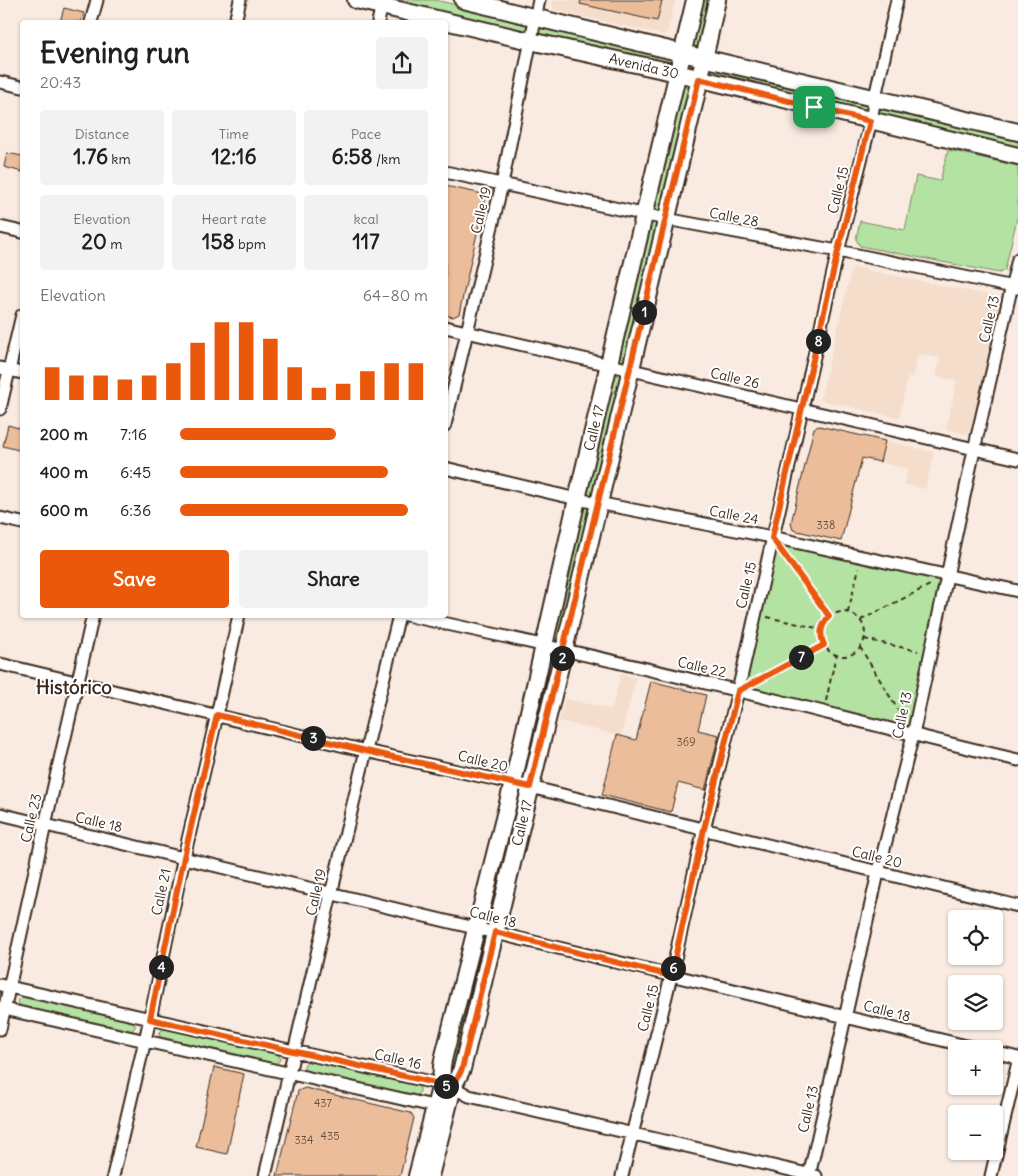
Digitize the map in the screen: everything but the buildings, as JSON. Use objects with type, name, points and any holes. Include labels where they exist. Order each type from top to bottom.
[{"type":"main road","name":"Avenida 30","points":[[356,0],[382,3],[530,41],[699,79],[1018,156]]},
{"type":"main road","name":"Avenida 30","points":[[463,0],[1018,132]]},
{"type":"main road","name":"Calle 17","points":[[447,1086],[442,1066],[513,783],[577,499],[695,0]]},
{"type":"main road","name":"Calle 17","points":[[417,1176],[447,1086],[462,1069],[564,650],[717,0]]},
{"type":"main road","name":"Calle 17","points":[[430,1176],[441,1108]]},
{"type":"street","points":[[92,20],[97,0]]},
{"type":"street","points":[[235,20],[240,0]]},
{"type":"street","name":"Calle 19","points":[[448,412],[502,184],[539,0]]},
{"type":"street","name":"Calle 15","points":[[622,1176],[738,691],[838,251],[870,121],[896,0]]},
{"type":"street","points":[[378,20],[382,3]]},
{"type":"street","points":[[0,82],[20,87]]},
{"type":"street","name":"Calle 28","points":[[448,173],[666,219],[838,251],[1015,288]]},
{"type":"street","points":[[0,227],[20,232]]},
{"type":"street","name":"Calle 13","points":[[811,1176],[878,873],[913,735],[974,450],[1015,288],[1018,259]]},
{"type":"street","points":[[0,409],[4,369],[20,321]]},
{"type":"street","name":"Calle 26","points":[[448,328],[1018,459]]},
{"type":"street","points":[[4,369],[20,373]]},
{"type":"street","name":"Calle 24","points":[[448,469],[577,499],[772,538],[1018,591]]},
{"type":"street","points":[[0,518],[20,523]]},
{"type":"street","name":"Calle 23","points":[[0,1029],[5,986],[93,618]]},
{"type":"street","name":"Calle 21","points":[[113,1176],[150,1019],[184,857],[238,618]]},
{"type":"street","name":"Calle 19","points":[[264,1176],[398,618]]},
{"type":"street","name":"Calle 22","points":[[420,618],[738,691],[1018,760]]},
{"type":"street","name":"Calle 20","points":[[0,664],[366,751],[530,787],[1018,906]]},
{"type":"street","name":"Calle 18","points":[[0,814],[948,1041]]},
{"type":"street","name":"Calle 16","points":[[5,986],[447,1086],[469,1096],[811,1176]]},
{"type":"street","points":[[2,1009],[441,1108]]},
{"type":"street","points":[[1003,1054],[1018,1058]]},
{"type":"street","points":[[990,1176],[1018,1062]]},
{"type":"path","points":[[772,538],[829,616]]},
{"type":"path","points":[[848,612],[861,557]]},
{"type":"path","points":[[861,620],[947,576]]},
{"type":"path","points":[[848,612],[861,620],[865,632],[864,639],[856,652],[850,655],[836,655],[827,650],[824,645],[820,634],[821,629],[829,616],[834,613],[848,612]]},
{"type":"path","points":[[755,614],[821,629]]},
{"type":"path","points":[[864,639],[930,654]]},
{"type":"path","points":[[738,691],[824,645]]},
{"type":"path","points":[[860,647],[913,735]]},
{"type":"path","points":[[823,712],[836,655]]},
{"type":"shaded area","points":[[553,0],[675,0],[668,31],[664,35],[554,10]]},
{"type":"shaded area","points":[[852,267],[998,297],[1002,304],[972,430],[966,434],[946,429],[957,381],[936,376],[940,358],[918,354],[912,378],[908,377],[899,418],[820,400]]},
{"type":"shaded area","points":[[819,426],[934,452],[925,489],[904,484],[908,469],[862,458],[841,541],[793,530],[791,523],[814,428]]},
{"type":"shaded area","points":[[621,674],[636,678],[621,736],[559,721],[565,699],[612,709]]},
{"type":"green space","points":[[388,0],[435,0],[658,52],[656,62]]},
{"type":"green space","points":[[696,0],[715,0],[458,1064],[446,1078]]},
{"type":"green space","points":[[711,63],[1018,133],[1018,148],[707,77]]},
{"type":"green space","points":[[948,150],[1018,166],[1018,214],[1005,270],[999,273],[860,246],[856,239],[860,221],[905,230],[916,176],[940,181]]},
{"type":"green space","points":[[772,537],[947,576],[913,735],[738,691]]},
{"type":"green space","points":[[23,996],[131,1020],[135,1027],[131,1032],[128,1032],[23,1008],[20,1007],[18,1001]]},
{"type":"green space","points":[[164,1028],[275,1052],[280,1057],[280,1060],[272,1064],[164,1040],[161,1039],[159,1033]]},
{"type":"green space","points":[[308,1061],[415,1084],[420,1088],[420,1092],[416,1096],[412,1096],[309,1073],[304,1069],[304,1065]]},
{"type":"district","name":"Histórico","points":[[74,687]]},
{"type":"route","points":[[699,79],[814,107],[870,121],[772,538],[829,616],[824,622],[820,634],[824,645],[738,691],[704,829],[671,976],[495,932],[462,1069],[453,1087],[150,1019],[184,857],[217,715],[366,751],[530,787],[699,79]]}]
